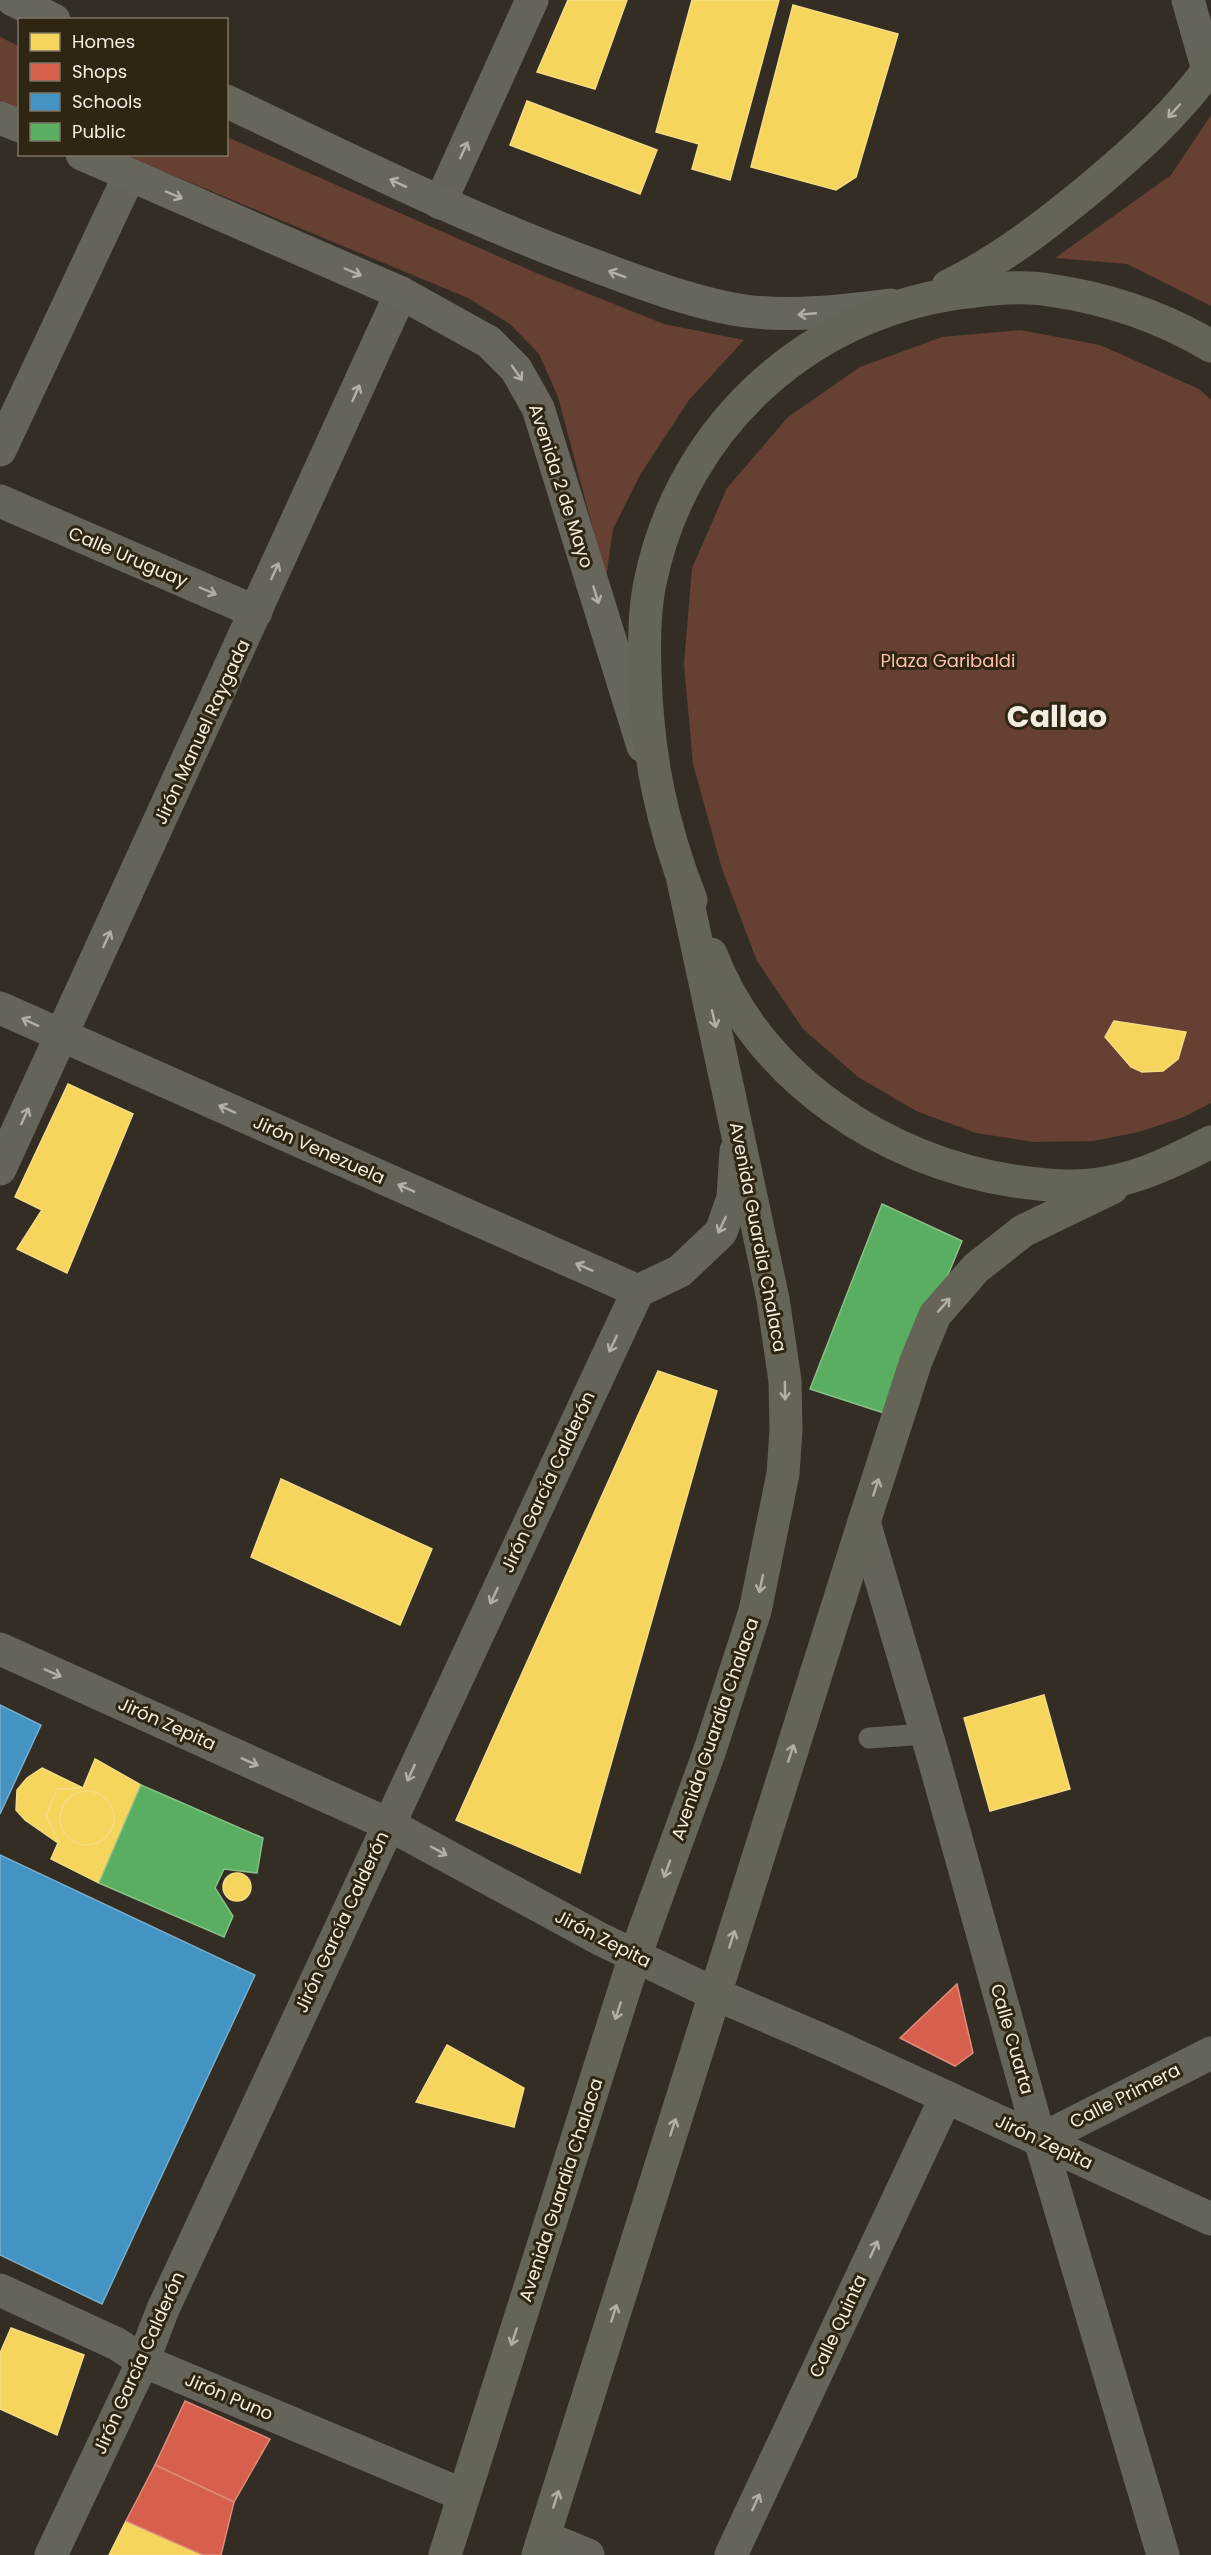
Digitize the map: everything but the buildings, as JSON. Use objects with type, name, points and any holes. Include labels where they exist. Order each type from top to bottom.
[{"type":"main road","points":[[13,0],[50,18]]},
{"type":"main road","points":[[1152,1170],[1105,1183],[1046,1186],[985,1177],[937,1163],[892,1143],[847,1118],[806,1087],[769,1049],[740,1009],[716,967],[683,880],[658,796],[646,725],[645,630],[650,583],[665,531],[686,481],[711,439],[742,403],[793,359],[842,328],[887,309],[914,301],[986,267],[1037,233],[1132,154],[1174,111],[1210,68]]},
{"type":"main road","points":[[228,102],[440,203],[563,254],[664,291],[743,311],[797,315],[991,289],[1047,289],[1104,301],[1155,318],[1211,346]]},
{"type":"main road","points":[[0,118],[18,125]]},
{"type":"main road","name":"Avenida 2 de Mayo","points":[[86,156],[401,293],[489,342],[516,369],[538,408],[658,796]]},
{"type":"main road","name":"Avenida Guardia Chalaca","points":[[445,2555],[635,1956],[710,1750],[755,1611],[783,1474],[786,1430],[785,1381],[773,1299],[738,1127],[683,880]]},
{"type":"main road","points":[[541,2546],[864,1522],[916,1361],[935,1315],[976,1268],[1023,1231],[1152,1170],[1207,1148]]},
{"type":"street","points":[[440,203],[532,0]]},
{"type":"street","points":[[1188,0],[1210,68]]},
{"type":"street","points":[[0,450],[129,176]]},
{"type":"street","name":"Jirón Manuel Raygada","points":[[0,1169],[401,293]]},
{"type":"street","name":"Calle Uruguay","points":[[0,501],[256,612]]},
{"type":"street","name":"Jirón Venezuela","points":[[0,1008],[638,1291]]},
{"type":"street","points":[[638,1291],[680,1271],[721,1232],[733,1198],[738,1127]]},
{"type":"street","name":"Jirón García Calderón","points":[[51,2555],[143,2361],[163,2309],[388,1824],[638,1291]]},
{"type":"street","name":"Calle Cuarta","points":[[864,1522],[1040,2140],[1163,2555]]},
{"type":"street","name":"Jirón Zepita","points":[[0,1649],[388,1824],[600,1939],[715,1994],[1211,2219]]},
{"type":"street","name":"Calle Primera","points":[[1040,2140],[1211,2053]]},
{"type":"street","name":"Calle Quinta","points":[[731,2555],[946,2097]]},
{"type":"street","name":"Jirón Puno","points":[[0,2290],[117,2344],[143,2361],[463,2495]]},
{"type":"street","points":[[541,2546],[588,2555]]},
{"type":"lane","points":[[869,1738],[926,1734]]},
{"type":"green space","points":[[0,37],[18,46],[18,111],[0,103]]},
{"type":"green space","points":[[1211,115],[1211,306],[1127,264],[1055,258],[1171,175]]},
{"type":"green space","points":[[228,137],[534,272],[664,324],[744,340],[689,400],[640,475],[613,529],[606,578],[558,397],[539,354],[510,324],[468,298],[126,156],[228,156]]},
{"type":"green space","name":"Plaza Garibaldi","points":[[1020,330],[1100,345],[1199,389],[1211,400],[1211,1103],[1184,1117],[1139,1132],[1093,1141],[1034,1142],[976,1133],[916,1111],[858,1077],[803,1029],[757,961],[722,869],[693,764],[684,664],[692,568],[727,488],[788,417],[860,367],[942,337]]},
{"type":"district","name":"Callao","points":[[1057,717]]}]
